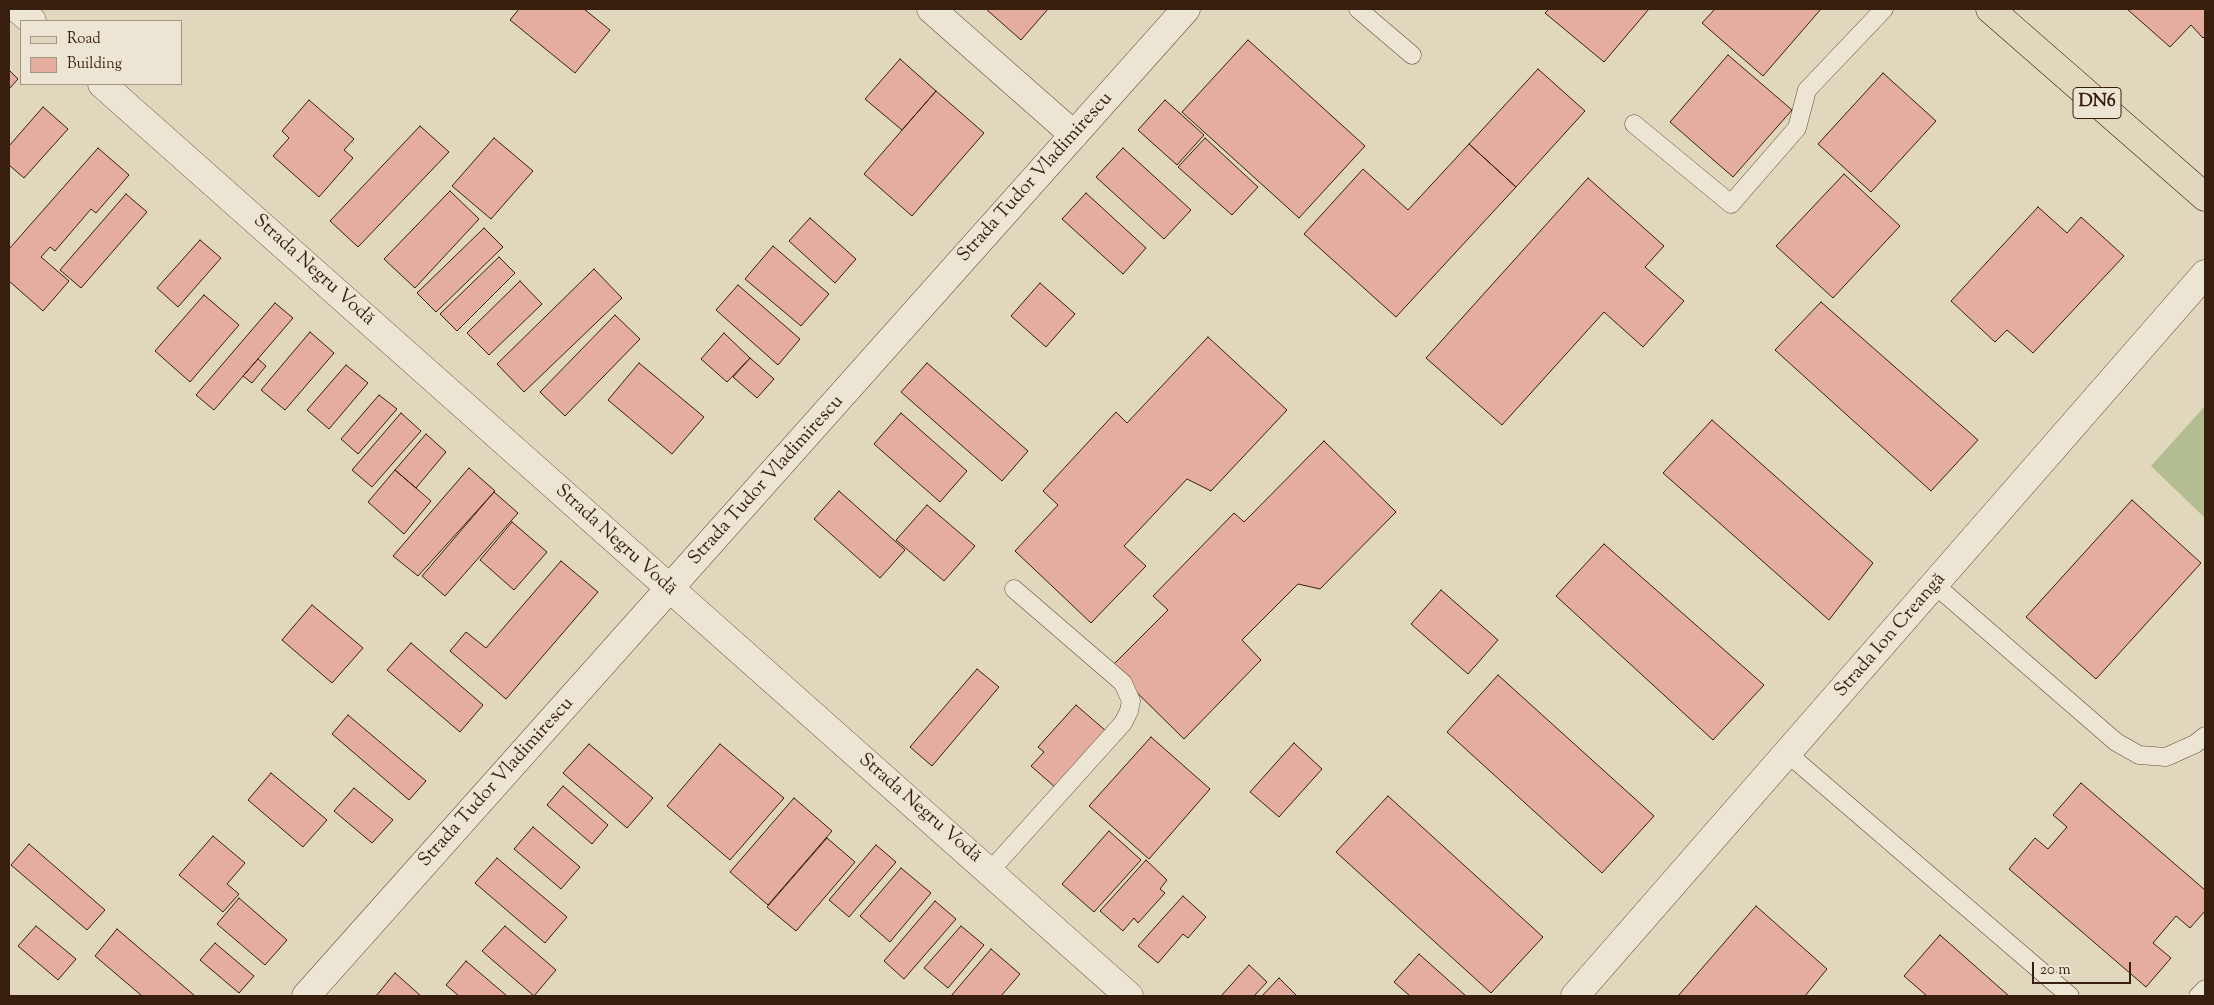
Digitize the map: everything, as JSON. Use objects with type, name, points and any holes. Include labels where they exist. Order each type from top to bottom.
[{"type":"main road","name":"DN6","points":[[1990,9],[2205,197]]},
{"type":"street","points":[[18,9],[31,20]]},
{"type":"street","points":[[931,9],[1074,135]]},
{"type":"street","name":"Strada Tudor Vladimirescu","points":[[306,996],[670,590],[1186,9]]},
{"type":"street","name":"Strada Negru Vodă","points":[[103,85],[1129,996]]},
{"type":"street","name":"Strada Ion Creangă","points":[[1575,996],[2205,274]]},
{"type":"lane","points":[[1358,9],[1412,55]]},
{"type":"lane","points":[[1634,124],[1731,204],[1797,128],[1807,90],[1884,9]]},
{"type":"lane","points":[[1935,585],[2116,742],[2140,755],[2166,757],[2195,744],[2205,736]]},
{"type":"lane","points":[[990,871],[1122,723],[1129,711],[1131,701],[1122,684],[1014,589]]},
{"type":"lane","points":[[1788,754],[2070,996]]},
{"type":"lane","points":[[2198,996],[2205,989]]},
{"type":"green space","points":[[2205,406],[2205,518],[2151,466]]},
{"type":"building","points":[[519,9],[584,9],[610,30],[575,73],[510,20]]},
{"type":"building","points":[[986,9],[1048,9],[1021,40]]},
{"type":"building","points":[[1549,9],[1649,9],[1604,62],[1545,13]]},
{"type":"building","points":[[1715,9],[1821,9],[1763,76],[1702,23]]},
{"type":"building","points":[[2127,9],[2205,9],[2205,36],[2203,38],[2191,25],[2170,47]]},
{"type":"building","points":[[1248,40],[1365,146],[1299,218],[1182,112]]},
{"type":"building","points":[[1728,55],[1792,110],[1733,177],[1670,122]]},
{"type":"building","points":[[900,59],[936,91],[902,130],[865,99]]},
{"type":"building","points":[[1538,69],[1585,111],[1516,187],[1469,144]]},
{"type":"building","points":[[9,70],[18,79],[9,89]]},
{"type":"building","points":[[1883,73],[1936,121],[1871,192],[1818,144]]},
{"type":"building","points":[[936,91],[984,133],[912,216],[864,174]]},
{"type":"building","points":[[309,100],[354,139],[344,150],[353,158],[319,197],[273,156],[289,138],[282,131]]},
{"type":"building","points":[[1165,100],[1204,135],[1177,165],[1138,130]]},
{"type":"building","points":[[43,107],[68,129],[24,178],[9,165],[9,146]]},
{"type":"building","points":[[420,126],[449,152],[358,247],[330,221]]},
{"type":"building","points":[[494,138],[533,171],[491,219],[452,186]]},
{"type":"building","points":[[1205,138],[1258,187],[1232,215],[1178,167]]},
{"type":"building","points":[[1469,144],[1516,187],[1396,317],[1304,234],[1363,169],[1408,210]]},
{"type":"building","points":[[98,148],[129,175],[96,213],[91,209],[55,251],[50,247],[41,257],[69,281],[43,311],[9,281],[9,249]]},
{"type":"building","points":[[1123,148],[1191,210],[1164,239],[1096,177]]},
{"type":"building","points":[[1844,174],[1900,226],[1833,298],[1776,246]]},
{"type":"building","points":[[1588,178],[1664,246],[1645,267],[1684,301],[1643,347],[1604,312],[1502,425],[1426,358]]},
{"type":"building","points":[[450,191],[479,219],[415,288],[384,259]]},
{"type":"building","points":[[1086,193],[1146,248],[1123,274],[1062,219]]},
{"type":"building","points":[[126,194],[147,212],[81,288],[60,270]]},
{"type":"building","points":[[2038,207],[2067,233],[2081,217],[2124,256],[2033,353],[2007,330],[1995,342],[1951,301]]},
{"type":"building","points":[[810,218],[856,259],[835,283],[789,241]]},
{"type":"building","points":[[484,228],[503,247],[436,312],[417,293]]},
{"type":"building","points":[[200,240],[221,258],[178,307],[157,288]]},
{"type":"building","points":[[773,246],[829,294],[801,326],[745,279]]},
{"type":"building","points":[[499,257],[515,273],[457,331],[440,314]]},
{"type":"building","points":[[594,269],[622,298],[524,392],[497,364]]},
{"type":"building","points":[[520,281],[542,304],[489,355],[467,333]]},
{"type":"building","points":[[1040,283],[1075,314],[1046,347],[1011,316]]},
{"type":"building","points":[[738,285],[800,339],[778,365],[716,310]]},
{"type":"building","points":[[204,295],[239,325],[190,382],[155,351]]},
{"type":"building","points":[[1821,302],[1978,440],[1931,491],[1775,350]]},
{"type":"building","points":[[275,303],[293,318],[214,410],[196,395]]},
{"type":"building","points":[[615,315],[640,339],[565,416],[540,392]]},
{"type":"building","points":[[310,332],[334,353],[285,410],[261,390]]},
{"type":"building","points":[[724,333],[750,358],[727,382],[701,359]]},
{"type":"building","points":[[1208,337],[1287,410],[1211,491],[1187,479],[1124,546],[1146,566],[1091,623],[1015,551],[1058,505],[1043,491],[1116,412],[1127,423]]},
{"type":"building","points":[[750,358],[774,379],[757,398],[733,377]]},
{"type":"building","points":[[258,359],[266,366],[252,383],[243,376]]},
{"type":"building","points":[[639,363],[704,417],[672,454],[608,400]]},
{"type":"building","points":[[927,363],[1028,451],[1002,481],[901,392]]},
{"type":"building","points":[[346,365],[368,383],[329,429],[307,410]]},
{"type":"building","points":[[379,395],[397,409],[358,454],[341,439]]},
{"type":"building","points":[[401,413],[421,431],[372,487],[352,470]]},
{"type":"building","points":[[901,413],[967,471],[940,502],[874,444]]},
{"type":"building","points":[[1712,420],[1873,563],[1829,620],[1663,473]]},
{"type":"building","points":[[426,434],[446,452],[416,488],[395,470]]},
{"type":"building","points":[[1324,441],[1396,512],[1320,589],[1298,584],[1242,640],[1261,660],[1184,739],[1111,667],[1168,610],[1153,596],[1234,513],[1244,522]]},
{"type":"building","points":[[469,468],[495,491],[418,576],[393,556]]},
{"type":"building","points":[[395,470],[431,501],[404,534],[368,502]]},
{"type":"building","points":[[839,491],[905,550],[880,578],[814,519]]},
{"type":"building","points":[[494,492],[518,513],[445,596],[422,576]]},
{"type":"building","points":[[2132,500],[2201,563],[2096,679],[2026,617]]},
{"type":"building","points":[[927,505],[975,546],[944,581],[896,540]]},
{"type":"building","points":[[512,522],[547,552],[514,590],[480,560]]},
{"type":"building","points":[[1604,544],[1764,685],[1713,740],[1556,596]]},
{"type":"building","points":[[561,561],[598,592],[506,699],[450,651],[466,632],[486,648]]},
{"type":"building","points":[[1441,590],[1498,640],[1468,674],[1411,624]]},
{"type":"building","points":[[312,605],[363,648],[332,683],[282,640]]},
{"type":"building","points":[[411,643],[483,705],[460,732],[387,670]]},
{"type":"building","points":[[977,669],[999,687],[932,766],[910,747]]},
{"type":"building","points":[[1498,675],[1654,816],[1602,873],[1447,732]]},
{"type":"building","points":[[1076,705],[1106,731],[1056,788],[1031,766],[1044,752],[1038,747]]},
{"type":"building","points":[[348,715],[426,781],[409,800],[332,734]]},
{"type":"building","points":[[1151,737],[1210,789],[1149,859],[1089,806]]},
{"type":"building","points":[[1294,743],[1322,769],[1279,817],[1250,792]]},
{"type":"building","points":[[589,744],[653,798],[627,828],[563,773]]},
{"type":"building","points":[[720,744],[784,798],[730,860],[667,806]]},
{"type":"building","points":[[271,773],[327,820],[303,847],[248,800]]},
{"type":"building","points":[[2081,783],[2205,890],[2205,911],[2190,928],[2176,916],[2153,943],[2171,958],[2146,987],[2009,869],[2035,838],[2048,849],[2067,827],[2053,815]]},
{"type":"building","points":[[563,786],[608,825],[592,844],[547,805]]},
{"type":"building","points":[[354,788],[393,820],[372,843],[334,811]]},
{"type":"building","points":[[1388,796],[1543,937],[1491,993],[1336,852]]},
{"type":"building","points":[[794,798],[832,831],[768,905],[730,872]]},
{"type":"building","points":[[533,827],[580,867],[561,889],[514,849]]},
{"type":"building","points":[[1109,831],[1141,860],[1094,912],[1062,884]]},
{"type":"building","points":[[213,836],[245,863],[227,884],[239,894],[223,912],[179,875]]},
{"type":"building","points":[[827,838],[855,862],[796,931],[767,907]]},
{"type":"building","points":[[29,844],[105,910],[87,930],[11,865]]},
{"type":"building","points":[[876,845],[896,862],[849,917],[829,900]]},
{"type":"building","points":[[497,858],[567,917],[545,943],[475,883]]},
{"type":"building","points":[[1146,860],[1167,880],[1160,889],[1165,893],[1138,923],[1134,918],[1123,931],[1100,911]]},
{"type":"building","points":[[901,868],[931,893],[890,942],[860,916]]},
{"type":"building","points":[[1183,896],[1206,917],[1188,938],[1183,934],[1158,963],[1138,946]]},
{"type":"building","points":[[239,898],[287,940],[265,965],[217,924]]},
{"type":"building","points":[[935,901],[956,919],[904,979],[884,961]]},
{"type":"building","points":[[1756,906],[1827,969],[1805,996],[1678,996]]},
{"type":"building","points":[[36,926],[76,959],[58,980],[18,946]]},
{"type":"building","points":[[505,926],[556,970],[534,996],[482,951]]},
{"type":"building","points":[[961,926],[984,945],[948,988],[924,968]]},
{"type":"building","points":[[117,929],[195,996],[142,996],[95,956]]},
{"type":"building","points":[[1940,935],[2009,996],[1927,996],[1904,976]]},
{"type":"building","points":[[215,943],[254,976],[239,993],[200,960]]},
{"type":"building","points":[[991,949],[1020,974],[1001,996],[951,996]]},
{"type":"building","points":[[1419,954],[1466,996],[1410,996],[1394,982]]},
{"type":"building","points":[[466,961],[507,996],[459,996],[446,985]]},
{"type":"building","points":[[1249,965],[1267,982],[1254,996],[1221,996]]},
{"type":"building","points":[[395,973],[421,996],[376,996]]},
{"type":"building","points":[[1279,978],[1297,996],[1262,996]]}]
